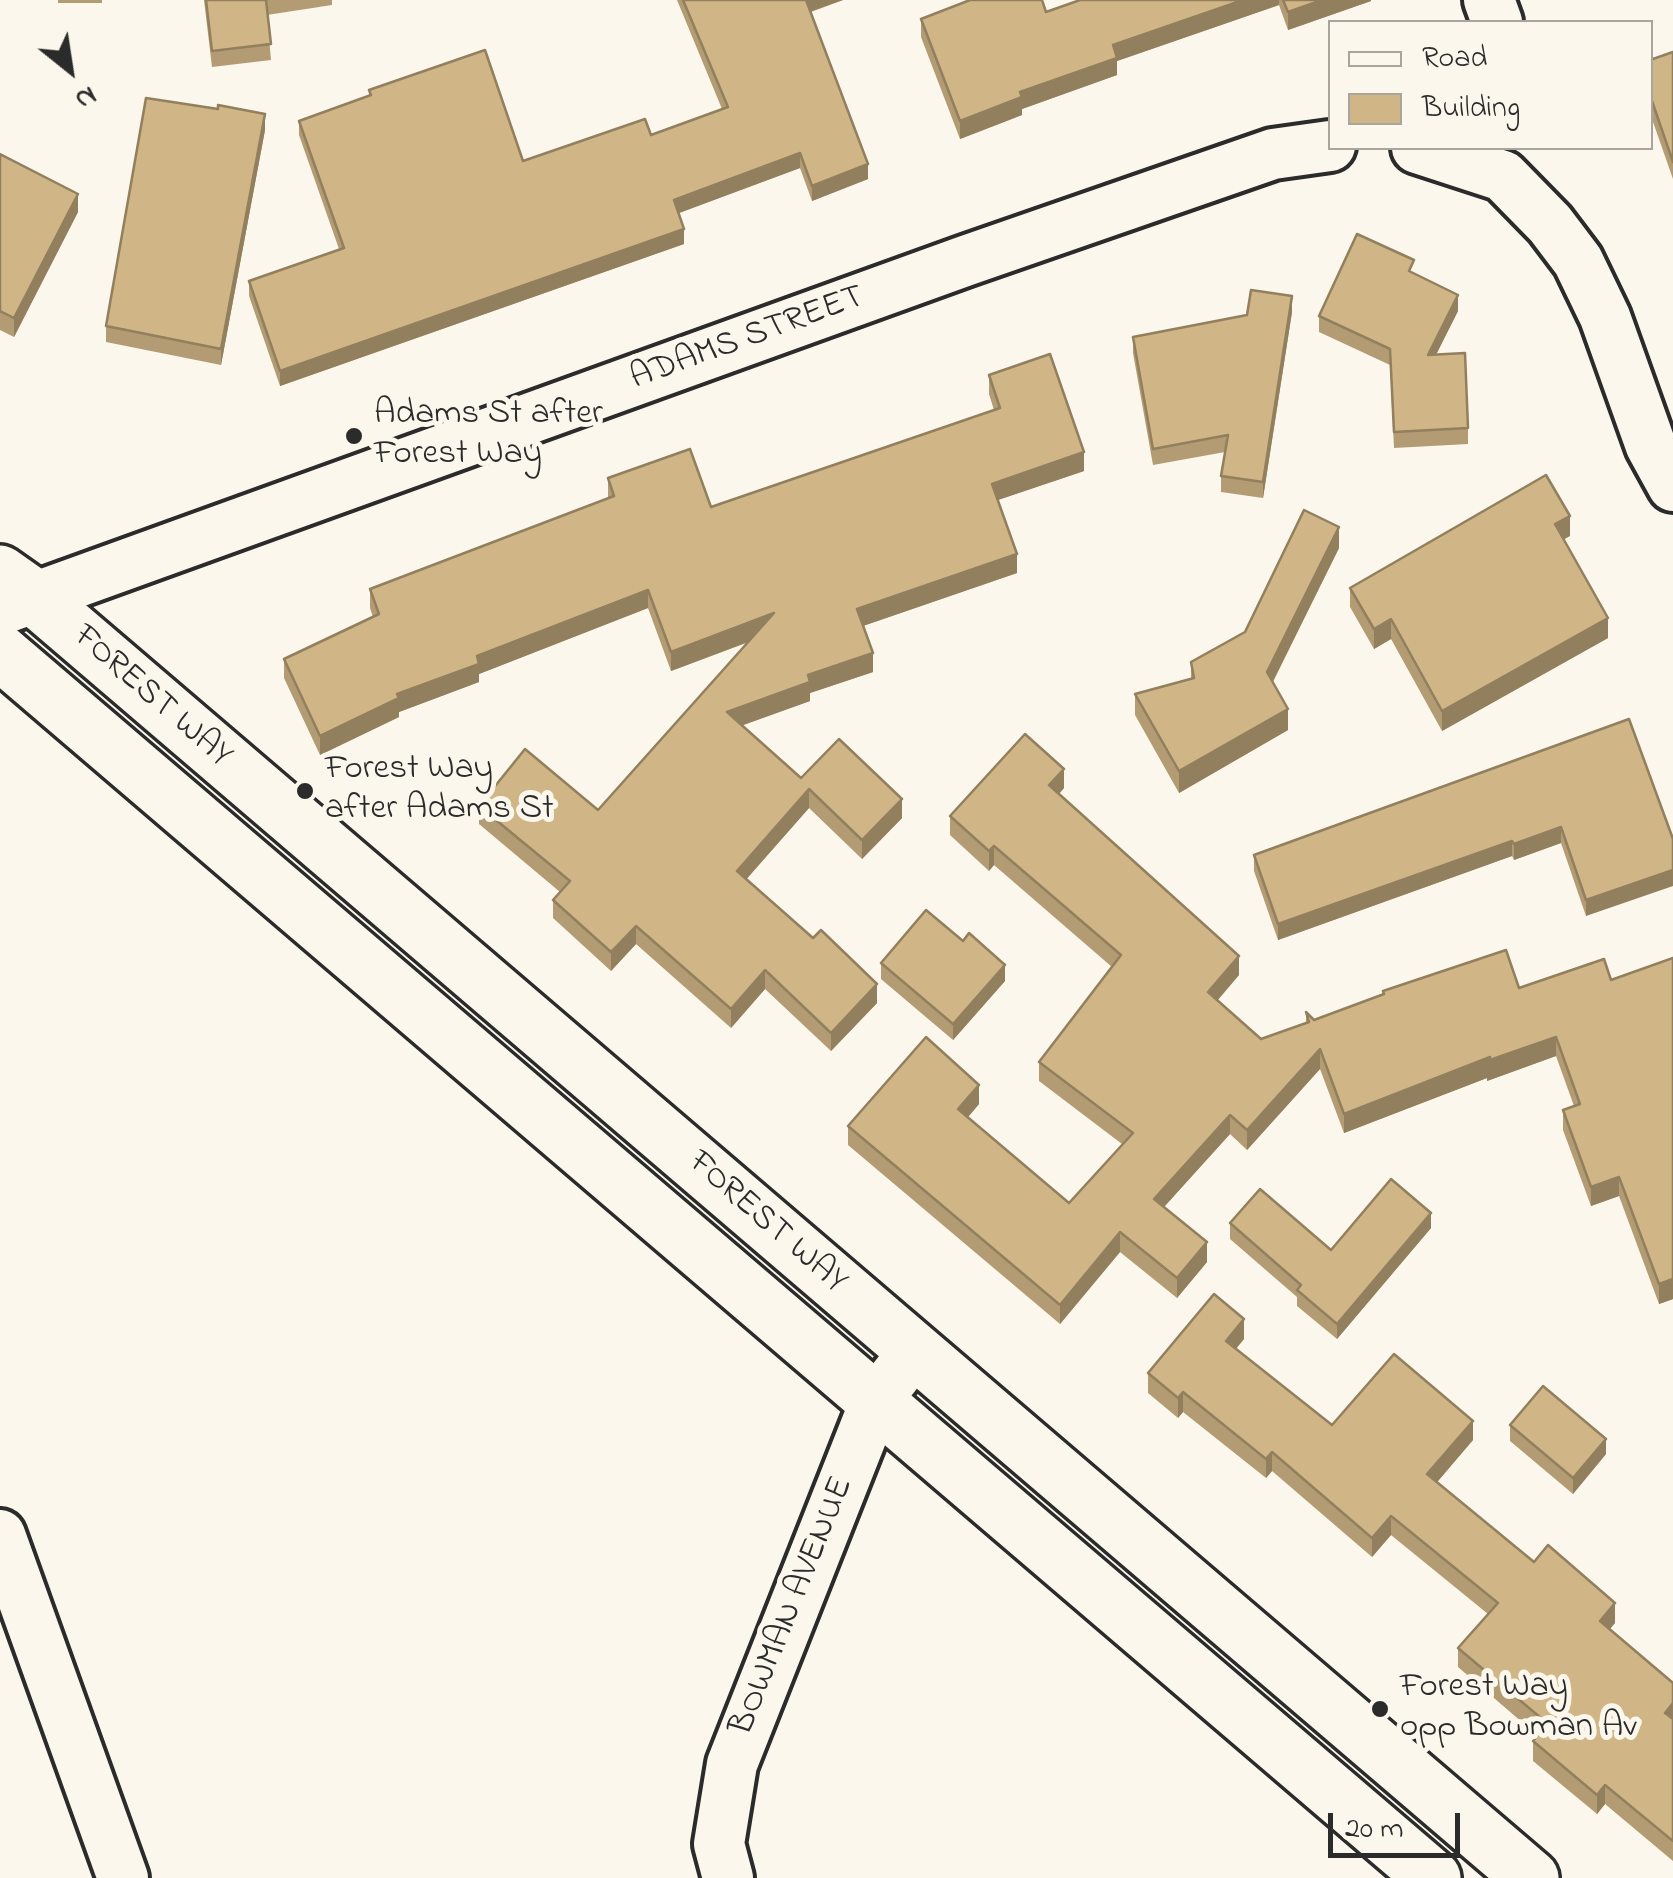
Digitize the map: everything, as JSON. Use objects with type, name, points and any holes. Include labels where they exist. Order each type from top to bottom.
[{"type":"main road","name":"FOREST WAY","points":[[11,593],[915,1352],[1531,1878]]},
{"type":"main road","name":"FOREST WAY","points":[[0,652],[1432,1878]]},
{"type":"street","name":"ADAMS STREET","points":[[11,593],[1273,154],[1328,146]]},
{"type":"street","points":[[1430,150],[1505,162],[1578,261],[1605,317],[1651,446],[1673,486]]},
{"type":"street","name":"BOWMAN AVENUE","points":[[728,1878],[719,1844],[732,1764],[876,1400],[915,1352]]},
{"type":"street","points":[[0,1536],[122,1878]]},
{"type":"building","points":[[206,0],[266,0],[271,44],[212,51]]},
{"type":"building","points":[[683,0],[806,0],[868,164],[812,186],[800,153],[674,200],[684,229],[280,371],[249,281],[344,248],[299,121],[371,95],[369,90],[485,50],[523,161],[645,119],[651,135],[728,107]]},
{"type":"building","points":[[970,0],[1042,0],[1046,12],[1080,0],[1243,0],[1113,45],[1117,58],[1020,92],[1022,97],[960,121],[921,19]]},
{"type":"building","points":[[1283,0],[1322,0],[1288,12]]},
{"type":"building","points":[[1673,52],[1673,162],[1653,104],[1653,59]]},
{"type":"building","points":[[146,98],[265,114],[221,349],[106,326]]},
{"type":"building","points":[[0,154],[78,194],[14,318],[0,311]]},
{"type":"building","points":[[1357,234],[1414,260],[1409,271],[1458,295],[1428,355],[1465,353],[1468,428],[1394,432],[1390,349],[1319,316]]},
{"type":"building","points":[[1251,290],[1292,296],[1263,482],[1221,476],[1228,435],[1153,449],[1133,337],[1247,315]]},
{"type":"building","points":[[1050,354],[1084,452],[992,484],[1017,554],[857,609],[873,653],[808,675],[810,682],[727,712],[801,778],[839,739],[902,799],[862,840],[809,789],[737,871],[813,938],[821,930],[877,984],[831,1033],[765,970],[731,1009],[636,926],[611,952],[553,900],[570,881],[479,806],[525,749],[598,810],[774,613],[671,652],[648,590],[477,656],[479,664],[397,694],[399,698],[320,736],[284,659],[379,614],[370,589],[614,496],[608,478],[690,449],[711,507],[1000,408],[989,375]]},
{"type":"building","points":[[1546,475],[1570,516],[1555,524],[1608,618],[1442,711],[1391,619],[1374,629],[1350,588]]},
{"type":"building","points":[[1304,510],[1339,527],[1267,672],[1288,709],[1179,771],[1135,694],[1194,678],[1191,662],[1245,632]]},
{"type":"building","points":[[1629,719],[1673,839],[1673,870],[1586,900],[1561,827],[1278,924],[1254,855]]},
{"type":"building","points":[[1025,734],[1064,769],[1049,785],[1239,956],[1208,992],[1261,1039],[1309,1022],[1306,1012],[1314,1020],[1384,994],[1383,991],[1506,950],[1519,988],[1604,959],[1611,980],[1673,958],[1673,1279],[1659,1284],[1619,1177],[1591,1187],[1563,1110],[1580,1104],[1556,1037],[1487,1061],[1490,1057],[1344,1114],[1320,1049],[1247,1130],[1230,1115],[1154,1199],[1207,1242],[1177,1278],[1120,1232],[1060,1305],[848,1126],[926,1037],[979,1085],[958,1109],[1069,1203],[1133,1133],[1039,1062],[1121,955],[994,846],[989,851],[950,816]]},
{"type":"building","points":[[926,910],[963,941],[969,933],[1005,965],[953,1024],[881,963]]},
{"type":"building","points":[[1391,1179],[1431,1213],[1337,1324],[1297,1290],[1301,1285],[1230,1223],[1260,1189],[1331,1250]]},
{"type":"building","points":[[1214,1294],[1244,1319],[1226,1341],[1332,1425],[1394,1354],[1473,1421],[1427,1474],[1534,1562],[1548,1545],[1615,1603],[1600,1621],[1673,1683],[1673,1703],[1665,1713],[1673,1719],[1673,1841],[1605,1785],[1597,1795],[1533,1741],[1548,1724],[1458,1648],[1498,1603],[1391,1516],[1372,1538],[1272,1452],[1266,1459],[1183,1392],[1178,1398],[1148,1373]]},
{"type":"building","points":[[1543,1386],[1606,1439],[1573,1478],[1510,1425]]},
{"type":"place","name":"Adams St after Forest Way","points":[[354,436]]},
{"type":"place","name":"Forest Way after Adams St","points":[[305,791]]},
{"type":"place","name":"Forest Way opp Bowman Av","points":[[1380,1709]]}]
